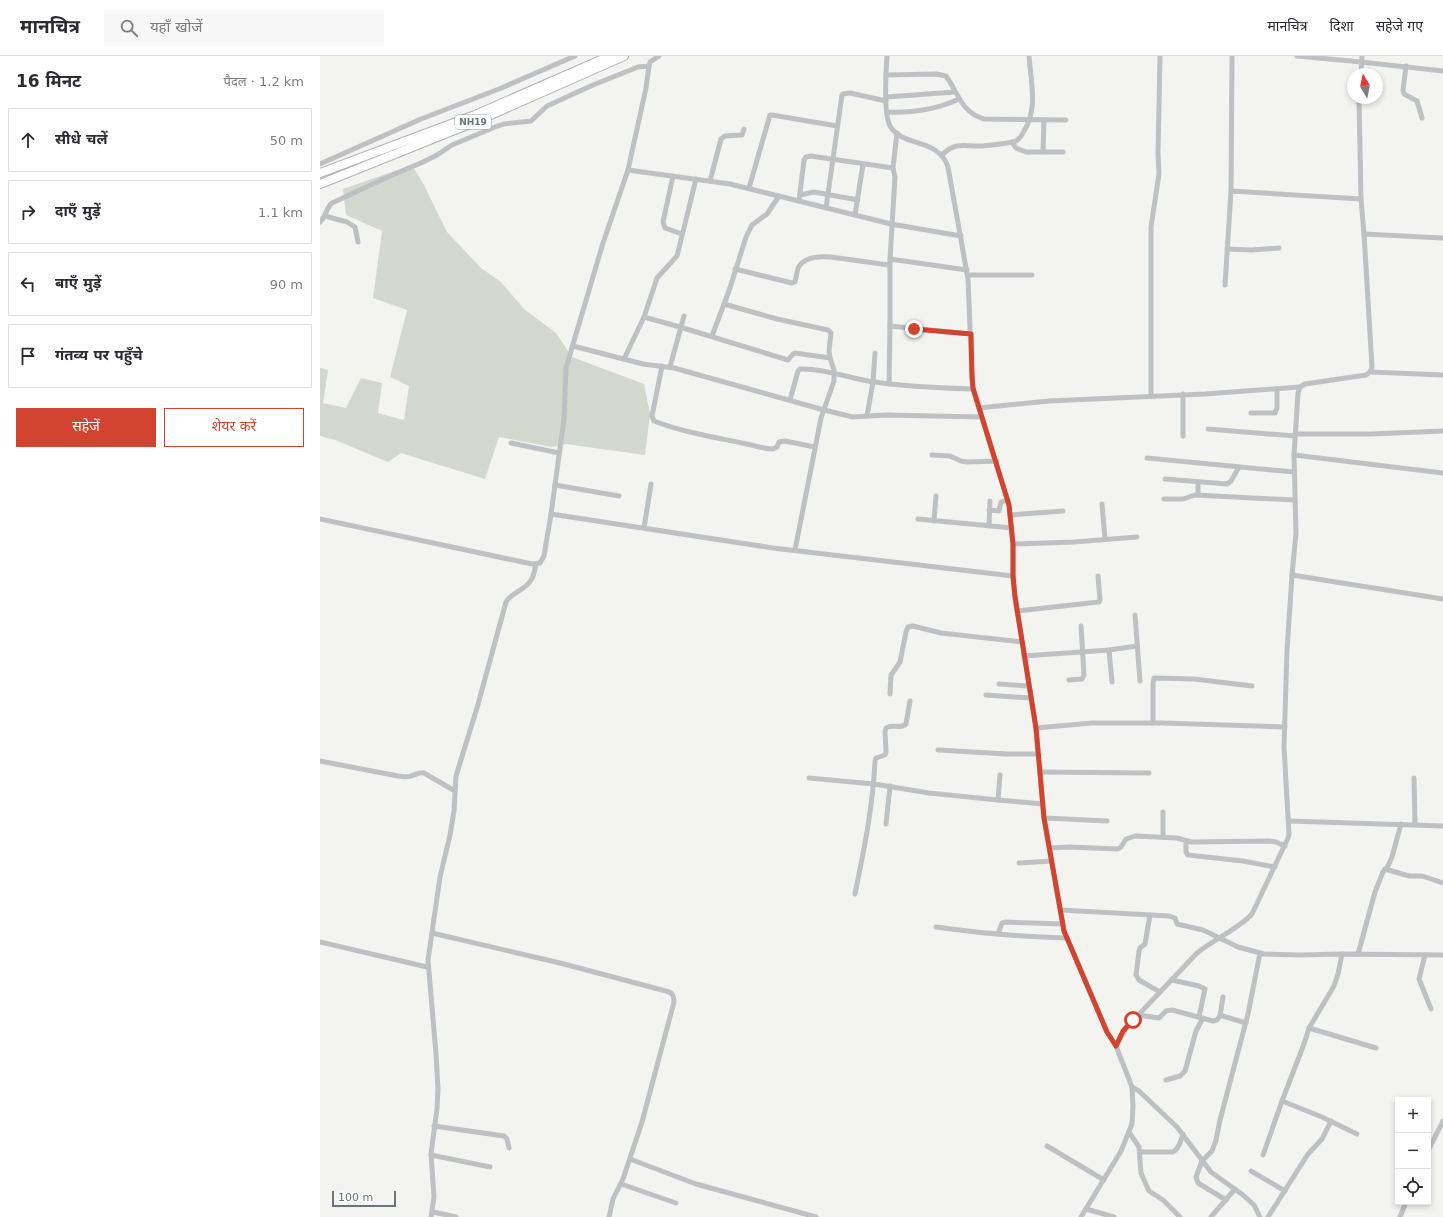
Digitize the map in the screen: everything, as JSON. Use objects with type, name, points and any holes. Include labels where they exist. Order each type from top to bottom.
[{"type":"highway","name":"NH19","points":[[320,173],[475,115],[610,56]]},
{"type":"highway","name":"NH19","points":[[320,184],[477,121],[624,56]]},
{"type":"street","points":[[320,164],[421,119],[499,89],[575,56]]},
{"type":"street","points":[[320,519],[536,564],[540,563],[544,556],[552,514],[564,419],[566,368],[603,242],[628,170],[646,88],[650,62],[659,56]]},
{"type":"street","points":[[887,56],[886,99],[889,124],[897,133],[929,147],[942,155],[948,167],[967,273],[973,388],[1008,500],[1012,528],[1013,576],[1017,611],[1036,728],[1044,818],[1063,924],[1066,938],[1087,981],[1107,1032],[1116,1046],[1132,1087],[1132,1124],[1129,1132],[1121,1151],[1081,1217]]},
{"type":"street","points":[[942,155],[949,149],[960,145],[982,146],[1012,142],[1020,137],[1030,120],[1032,111],[1029,56]]},
{"type":"street","points":[[1151,396],[1151,227],[1160,174],[1158,153],[1160,56]]},
{"type":"street","points":[[1225,285],[1231,191],[1232,56]]},
{"type":"street","points":[[1297,56],[1362,59],[1443,71]]},
{"type":"street","points":[[320,222],[332,203],[430,159],[452,144],[504,124],[531,121],[547,106],[617,75],[649,66]]},
{"type":"street","points":[[1406,66],[1403,90],[1404,94],[1418,102],[1422,118]]},
{"type":"street","points":[[886,75],[946,76],[959,99],[969,112],[976,117],[984,119],[1066,120]]},
{"type":"street","points":[[826,208],[841,98],[843,94],[850,93],[886,99],[955,92]]},
{"type":"street","points":[[887,112],[908,112],[932,109],[959,99]]},
{"type":"street","points":[[1359,104],[1361,199],[1372,359],[1370,372]]},
{"type":"street","points":[[749,188],[770,115],[837,126]]},
{"type":"street","points":[[1043,152],[1044,120]]},
{"type":"street","points":[[710,181],[721,139],[725,136],[742,135],[744,129]]},
{"type":"street","points":[[889,384],[891,224],[895,183],[894,168],[897,133]]},
{"type":"street","points":[[1012,142],[1016,148],[1020,150],[1062,152]]},
{"type":"street","points":[[800,198],[805,158],[811,156],[894,168]]},
{"type":"street","points":[[855,215],[863,164]]},
{"type":"street","points":[[628,170],[710,181],[749,188],[779,196],[800,198],[826,208],[891,224],[961,236]]},
{"type":"street","points":[[673,176],[662,222],[665,228],[682,234]]},
{"type":"street","points":[[624,359],[644,317],[657,278],[675,259],[696,179]]},
{"type":"street","points":[[1231,191],[1361,199]]},
{"type":"street","points":[[800,198],[814,192],[858,200]]},
{"type":"street","points":[[712,336],[724,304],[742,245],[755,222],[767,214],[779,196]]},
{"type":"street","points":[[325,216],[347,222],[355,227],[358,242]]},
{"type":"street","points":[[1364,234],[1443,238]]},
{"type":"street","points":[[1227,249],[1255,250],[1279,248]]},
{"type":"street","points":[[735,270],[792,283],[795,282],[798,268],[801,264],[813,257],[822,256],[890,265]]},
{"type":"street","points":[[890,259],[967,273],[1032,275]]},
{"type":"street","points":[[724,304],[829,331],[831,336],[829,351],[835,374],[834,381],[824,410],[795,550]]},
{"type":"street","points":[[670,367],[684,316]]},
{"type":"street","points":[[644,317],[712,336],[788,360],[793,354],[830,358]]},
{"type":"street","points":[[890,326],[971,334]]},
{"type":"street","points":[[573,346],[624,359],[670,367],[853,417],[982,417]]},
{"type":"street","points":[[867,416],[873,382],[875,353]]},
{"type":"street","points":[[662,366],[652,416],[654,421],[715,438],[767,449],[773,449],[777,447],[779,442],[785,441],[816,447]]},
{"type":"street","points":[[790,400],[798,371],[800,369],[889,384],[973,388]]},
{"type":"street","points":[[979,408],[1049,401],[1300,387],[1305,384],[1359,376],[1370,372],[1443,375]]},
{"type":"street","points":[[1116,1046],[1123,1031],[1197,953],[1242,923],[1252,914],[1288,838],[1289,821],[1285,765],[1287,650],[1296,533],[1294,455],[1298,393],[1300,387]]},
{"type":"street","points":[[1251,413],[1275,413],[1277,408],[1277,389]]},
{"type":"street","points":[[1183,394],[1183,436]]},
{"type":"street","points":[[1208,430],[1295,435],[1443,431]]},
{"type":"street","points":[[511,443],[559,453]]},
{"type":"street","points":[[932,455],[950,456],[967,462],[996,461]]},
{"type":"street","points":[[1294,455],[1443,473]]},
{"type":"street","points":[[1147,458],[1294,472]]},
{"type":"street","points":[[1165,479],[1230,483],[1239,467]]},
{"type":"street","points":[[1198,482],[1198,495]]},
{"type":"street","points":[[644,528],[651,484]]},
{"type":"street","points":[[555,485],[619,496]]},
{"type":"street","points":[[1164,499],[1183,499],[1198,495],[1294,500]]},
{"type":"street","points":[[934,521],[936,496]]},
{"type":"street","points":[[989,510],[999,511],[1001,502],[1008,500]]},
{"type":"street","points":[[989,526],[990,501]]},
{"type":"street","points":[[1102,504],[1105,539]]},
{"type":"street","points":[[1010,515],[1063,511]]},
{"type":"street","points":[[552,514],[795,550],[1013,576]]},
{"type":"street","points":[[918,519],[1012,528]]},
{"type":"street","points":[[1013,544],[1137,537]]},
{"type":"street","points":[[456,1217],[432,1215],[434,1196],[431,1156],[437,1109],[438,1077],[427,967],[440,877],[453,817],[456,776],[477,708],[506,602],[508,598],[528,584],[531,580],[536,564]]},
{"type":"street","points":[[1292,575],[1443,599]]},
{"type":"street","points":[[1017,611],[1099,602],[1098,576]]},
{"type":"street","points":[[1135,615],[1140,681]]},
{"type":"street","points":[[890,694],[891,675],[900,662],[908,627],[913,626],[941,633],[1022,642]]},
{"type":"street","points":[[1069,680],[1080,680],[1083,678],[1084,672],[1081,626]]},
{"type":"street","points":[[1024,656],[1110,650],[1137,646]]},
{"type":"street","points":[[1110,650],[1112,682]]},
{"type":"street","points":[[1153,723],[1154,678],[1194,679],[1252,686]]},
{"type":"street","points":[[999,684],[1029,686]]},
{"type":"street","points":[[986,695],[1031,698]]},
{"type":"street","points":[[855,894],[865,844],[874,784],[876,758],[885,755],[886,752],[886,728],[890,726],[900,727],[906,724],[910,701]]},
{"type":"street","points":[[1036,728],[1092,723],[1153,723],[1285,727]]},
{"type":"street","points":[[938,750],[1007,754],[1039,754]]},
{"type":"street","points":[[320,761],[404,777],[412,776],[420,772],[455,791]]},
{"type":"street","points":[[1040,772],[1149,773]]},
{"type":"street","points":[[998,800],[1000,775]]},
{"type":"street","points":[[809,778],[874,784],[929,793],[1043,804]]},
{"type":"street","points":[[1414,778],[1415,824]]},
{"type":"street","points":[[886,824],[890,786]]},
{"type":"street","points":[[1163,812],[1163,837]]},
{"type":"street","points":[[1044,818],[1106,821]]},
{"type":"street","points":[[1289,821],[1443,826]]},
{"type":"street","points":[[1358,954],[1375,892],[1392,857],[1401,824]]},
{"type":"street","points":[[1050,848],[1069,847],[1118,849],[1129,837],[1135,836],[1177,838],[1191,842],[1269,841],[1285,846]]},
{"type":"street","points":[[1186,841],[1186,852],[1188,855],[1243,860],[1274,867]]},
{"type":"street","points":[[1019,863],[1052,861]]},
{"type":"street","points":[[1385,869],[1409,876],[1422,876],[1443,883]]},
{"type":"street","points":[[1061,910],[1173,917],[1177,924],[1203,930],[1238,947],[1260,954],[1443,955]]},
{"type":"street","points":[[1150,915],[1145,944],[1139,951],[1136,975],[1139,980],[1160,992]]},
{"type":"street","points":[[998,934],[1000,926],[1005,922],[1063,924]]},
{"type":"street","points":[[936,927],[1039,938],[1066,938]]},
{"type":"street","points":[[432,933],[560,963],[671,992],[674,996],[674,1002],[642,1122],[621,1184],[613,1199],[609,1217]]},
{"type":"street","points":[[320,942],[427,967]]},
{"type":"street","points":[[1226,1200],[1198,1182],[1196,1177],[1202,1161],[1212,1151],[1216,1140],[1246,1023],[1260,954]]},
{"type":"street","points":[[1263,1155],[1309,1028],[1334,986],[1342,954]]},
{"type":"street","points":[[1425,955],[1419,980],[1431,1009]]},
{"type":"street","points":[[1166,1080],[1180,1076],[1185,1072],[1201,1018],[1205,989],[1199,986],[1172,980]]},
{"type":"street","points":[[1138,1015],[1159,1018],[1166,1011],[1172,1010],[1201,1018],[1216,1020],[1220,1016],[1223,997]]},
{"type":"street","points":[[1220,1016],[1246,1023]]},
{"type":"street","points":[[1309,1028],[1376,1048]]},
{"type":"street","points":[[1132,1087],[1143,1095],[1177,1127],[1211,1172],[1254,1205],[1260,1217]]},
{"type":"street","points":[[1282,1101],[1331,1121],[1357,1134]]},
{"type":"street","points":[[1268,1217],[1311,1150],[1322,1139],[1331,1121]]},
{"type":"street","points":[[1431,1145],[1443,1121]]},
{"type":"street","points":[[434,1126],[504,1136],[507,1139],[509,1148]]},
{"type":"street","points":[[1129,1132],[1137,1144],[1140,1152],[1141,1174],[1149,1191],[1163,1200],[1180,1217]]},
{"type":"street","points":[[1140,1152],[1176,1151],[1183,1134]]},
{"type":"street","points":[[1047,1146],[1104,1180]]},
{"type":"street","points":[[431,1156],[490,1168]]},
{"type":"street","points":[[630,1158],[696,1184],[816,1217]]},
{"type":"street","points":[[1251,1171],[1285,1191]]},
{"type":"street","points":[[621,1184],[676,1203]]},
{"type":"street","points":[[1211,1217],[1235,1189]]},
{"type":"street","points":[[1400,1217],[1405,1205]]},
{"type":"street","points":[[1086,1209],[1114,1217]]},
{"type":"shaded area","points":[[412,165],[424,185],[447,232],[481,268],[501,282],[524,309],[556,333],[572,357],[644,384],[650,414],[645,455],[566,444],[552,447],[499,437],[485,479],[401,453],[388,462],[335,440],[320,436],[320,368],[328,370],[323,403],[346,408],[361,378],[382,383],[378,413],[404,420],[409,386],[390,377],[407,310],[373,298],[382,231],[346,215],[343,189]]},
{"type":"route","points":[[914,329],[971,334],[973,388],[1006,491],[1009,505],[1012,528],[1015,597],[1038,743],[1044,818],[1064,931],[1087,981],[1107,1032],[1116,1046],[1123,1031],[1133,1020]]}]
